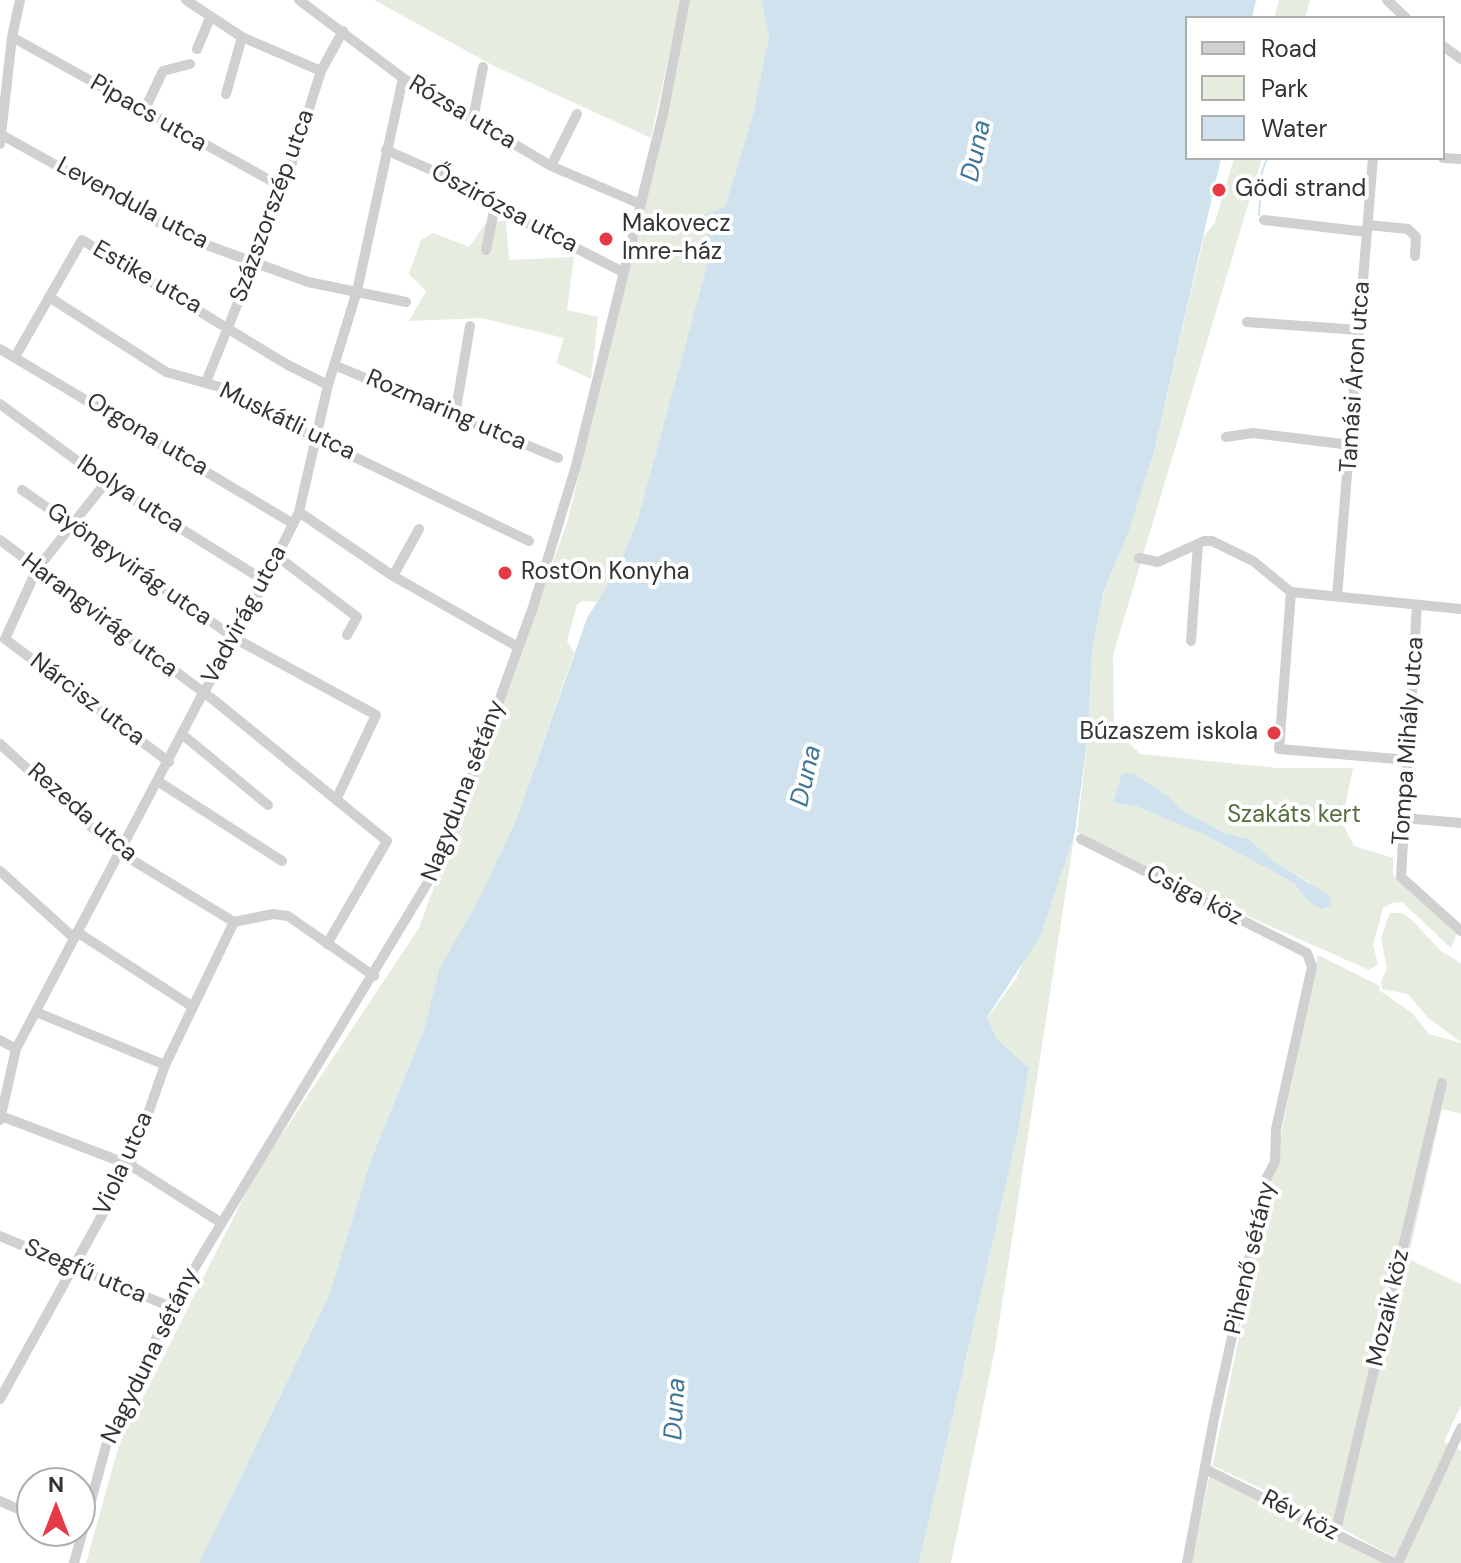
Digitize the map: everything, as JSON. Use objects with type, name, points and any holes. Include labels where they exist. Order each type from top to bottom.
[{"type":"street","points":[[1,139],[12,37],[20,0]]},
{"type":"street","points":[[186,0],[242,37],[321,71]]},
{"type":"street","name":"Rózsa utca","points":[[299,0],[403,78],[551,166],[638,203]]},
{"type":"street","name":"Nagyduna sétány","points":[[74,1563],[106,1446],[171,1307],[442,859],[518,647],[576,466],[621,271],[663,114],[685,0]]},
{"type":"street","points":[[1387,0],[1404,16]]},
{"type":"street","points":[[197,49],[210,18]]},
{"type":"street","name":"Százszorszép utca","points":[[206,382],[284,188],[321,71],[343,31]]},
{"type":"street","name":"Pipacs utca","points":[[12,37],[284,188]]},
{"type":"street","points":[[226,94],[242,37]]},
{"type":"street","points":[[144,111],[163,71],[190,64]]},
{"type":"street","points":[[473,119],[483,67]]},
{"type":"street","name":"Vadvirág utca","points":[[1,1118],[16,1049],[159,782],[202,695],[236,639],[299,512],[328,385],[357,291],[403,78]]},
{"type":"street","points":[[551,166],[577,114]]},
{"type":"street","name":"Levendula utca","points":[[1,139],[185,237],[308,282],[406,302]]},
{"type":"street","name":"Őszirózsa utca","points":[[386,150],[445,176],[495,206],[621,271]]},
{"type":"street","name":"Tamási Áron utca","points":[[1337,596],[1373,160]]},
{"type":"street","points":[[486,250],[495,206]]},
{"type":"street","points":[[1264,220],[1408,229],[1416,237],[1415,256]]},
{"type":"street","name":"Estike utca","points":[[15,357],[82,240],[286,364],[328,385]]},
{"type":"street","name":"Muskátli utca","points":[[49,297],[166,372],[234,391],[315,438],[529,541]]},
{"type":"street","points":[[1247,322],[1359,330]]},
{"type":"street","points":[[455,415],[470,326]]},
{"type":"street","name":"Orgona utca","points":[[0,349],[292,523]]},
{"type":"street","name":"Rozmaring utca","points":[[334,365],[558,458]]},
{"type":"street","name":"Ibolya utca","points":[[0,404],[106,482],[265,581]]},
{"type":"street","points":[[1226,437],[1253,433],[1351,445]]},
{"type":"street","points":[[37,569],[106,482]]},
{"type":"street","name":"Gyöngyvirág utca","points":[[22,490],[236,639],[376,715],[336,800]]},
{"type":"street","points":[[299,512],[393,576],[518,647]]},
{"type":"street","points":[[393,576],[419,529]]},
{"type":"street","name":"Harangvirág utca","points":[[0,540],[202,695],[215,701],[387,841],[327,944]]},
{"type":"street","points":[[1139,558],[1158,562],[1212,541],[1253,561],[1291,592],[1461,609]]},
{"type":"street","points":[[1191,641],[1198,544]]},
{"type":"street","points":[[277,556],[357,617],[347,635]]},
{"type":"street","name":"Nárcisz utca","points":[[37,569],[5,639],[169,762]]},
{"type":"street","points":[[1291,592],[1279,749],[1408,760]]},
{"type":"street","name":"Tompa Mihály utca","points":[[1417,605],[1401,877],[1461,931]]},
{"type":"street","points":[[183,735],[268,805]]},
{"type":"street","name":"Rezeda utca","points":[[0,744],[119,852],[234,922]]},
{"type":"street","points":[[159,782],[282,861]]},
{"type":"street","points":[[1404,818],[1461,823]]},
{"type":"street","name":"Csiga köz","points":[[1081,839],[1307,953]]},
{"type":"street","points":[[0,871],[75,935],[193,1007]]},
{"type":"street","points":[[234,922],[283,915],[374,976]]},
{"type":"street","name":"Viola utca","points":[[0,1399],[130,1165],[165,1065],[234,922]]},
{"type":"street","name":"Pihenő sétány","points":[[1187,1563],[1267,1177],[1275,1162],[1276,1129],[1312,967],[1307,953]]},
{"type":"street","points":[[36,1012],[165,1065]]},
{"type":"street","points":[[0,1040],[16,1049]]},
{"type":"street","name":"Mozaik köz","points":[[1335,1534],[1442,1083]]},
{"type":"street","points":[[1,1118],[130,1165],[220,1222]]},
{"type":"street","name":"Szegfű utca","points":[[0,1236],[171,1307]]},
{"type":"street","points":[[1396,1563],[1461,1428]]},
{"type":"street","name":"Rév köz","points":[[1205,1469],[1396,1563]]},
{"type":"green space","points":[[374,0],[681,0],[651,138],[494,66]]},
{"type":"green space","points":[[689,0],[761,0],[769,36],[753,114],[725,207],[705,215],[710,254],[638,518],[617,571],[598,602],[582,601],[577,605],[567,641],[574,653],[516,820],[479,900],[439,969],[424,1029],[370,1162],[329,1295],[199,1563],[86,1563],[90,1547],[96,1547],[96,1527],[119,1445],[255,1175],[419,928],[567,523],[642,217]]},
{"type":"green space","points":[[1279,0],[1310,0],[1306,16],[1275,16]]},
{"type":"green space","name":"Szakáts kert","points":[[1233,160],[1261,160],[1113,655],[1114,728],[1140,754],[1278,768],[1353,768],[1342,822],[1354,846],[1393,858],[1393,875],[1457,933],[1451,948],[1402,902],[1392,903],[1383,908],[1373,945],[1378,964],[1369,970],[1254,919],[1077,832],[1088,734],[1092,652],[1103,593],[1129,531],[1154,452],[1204,236],[1215,222]],"holes":[[[1133,773],[1168,796],[1182,810],[1224,833],[1249,839],[1272,860],[1309,882],[1306,899],[1294,883],[1203,834],[1135,806],[1113,803],[1116,794]]]},
{"type":"green space","points":[[487,221],[506,221],[509,260],[574,257],[567,310],[598,317],[591,379],[556,363],[564,338],[481,318],[409,321],[426,291],[409,274],[421,240],[433,233],[469,247]]},
{"type":"green space","points":[[1075,832],[995,1349],[951,1563],[919,1563],[1018,1132],[1029,1068],[997,1039],[987,1018],[1017,977]]},
{"type":"green space","points":[[1390,913],[1402,913],[1411,919],[1441,951],[1461,963],[1461,1042],[1428,1018],[1408,994],[1382,989],[1381,982],[1387,969],[1381,937]]},
{"type":"green space","points":[[1318,955],[1380,986],[1379,990],[1412,1013],[1429,1034],[1461,1043],[1461,1114],[1442,1109],[1408,1259],[1461,1284],[1461,1405],[1444,1442],[1461,1451],[1461,1563],[1405,1563],[1330,1522],[1214,1466],[1212,1468]]},
{"type":"green space","points":[[1210,1474],[1386,1563],[1191,1563]]},
{"type":"water","name":"Duna","points":[[761,0],[1256,0],[1252,16],[1185,16],[1185,160],[1221,160],[1154,452],[1129,531],[1103,593],[1092,652],[1088,734],[1075,832],[1040,937],[987,1017],[997,1039],[1029,1068],[1018,1132],[919,1563],[199,1563],[329,1295],[370,1162],[424,1029],[439,969],[479,899],[516,820],[587,618],[617,571],[638,518],[710,254],[704,215],[725,207],[753,114],[769,36]]},
{"type":"water","points":[[1133,773],[1168,796],[1182,810],[1224,833],[1249,839],[1272,860],[1330,896],[1331,906],[1321,909],[1306,899],[1294,883],[1203,834],[1135,806],[1113,803],[1122,774]]},
{"type":"waterway","points":[[1259,215],[1262,172],[1266,160]]},
{"type":"place","name":"Gödi strand","points":[[1219,190]]},
{"type":"place","name":"Makovecz Imre-ház","points":[[606,239]]},
{"type":"place","name":"RostOn Konyha","points":[[505,573]]},
{"type":"place","name":"Búzaszem iskola","points":[[1274,733]]}]
